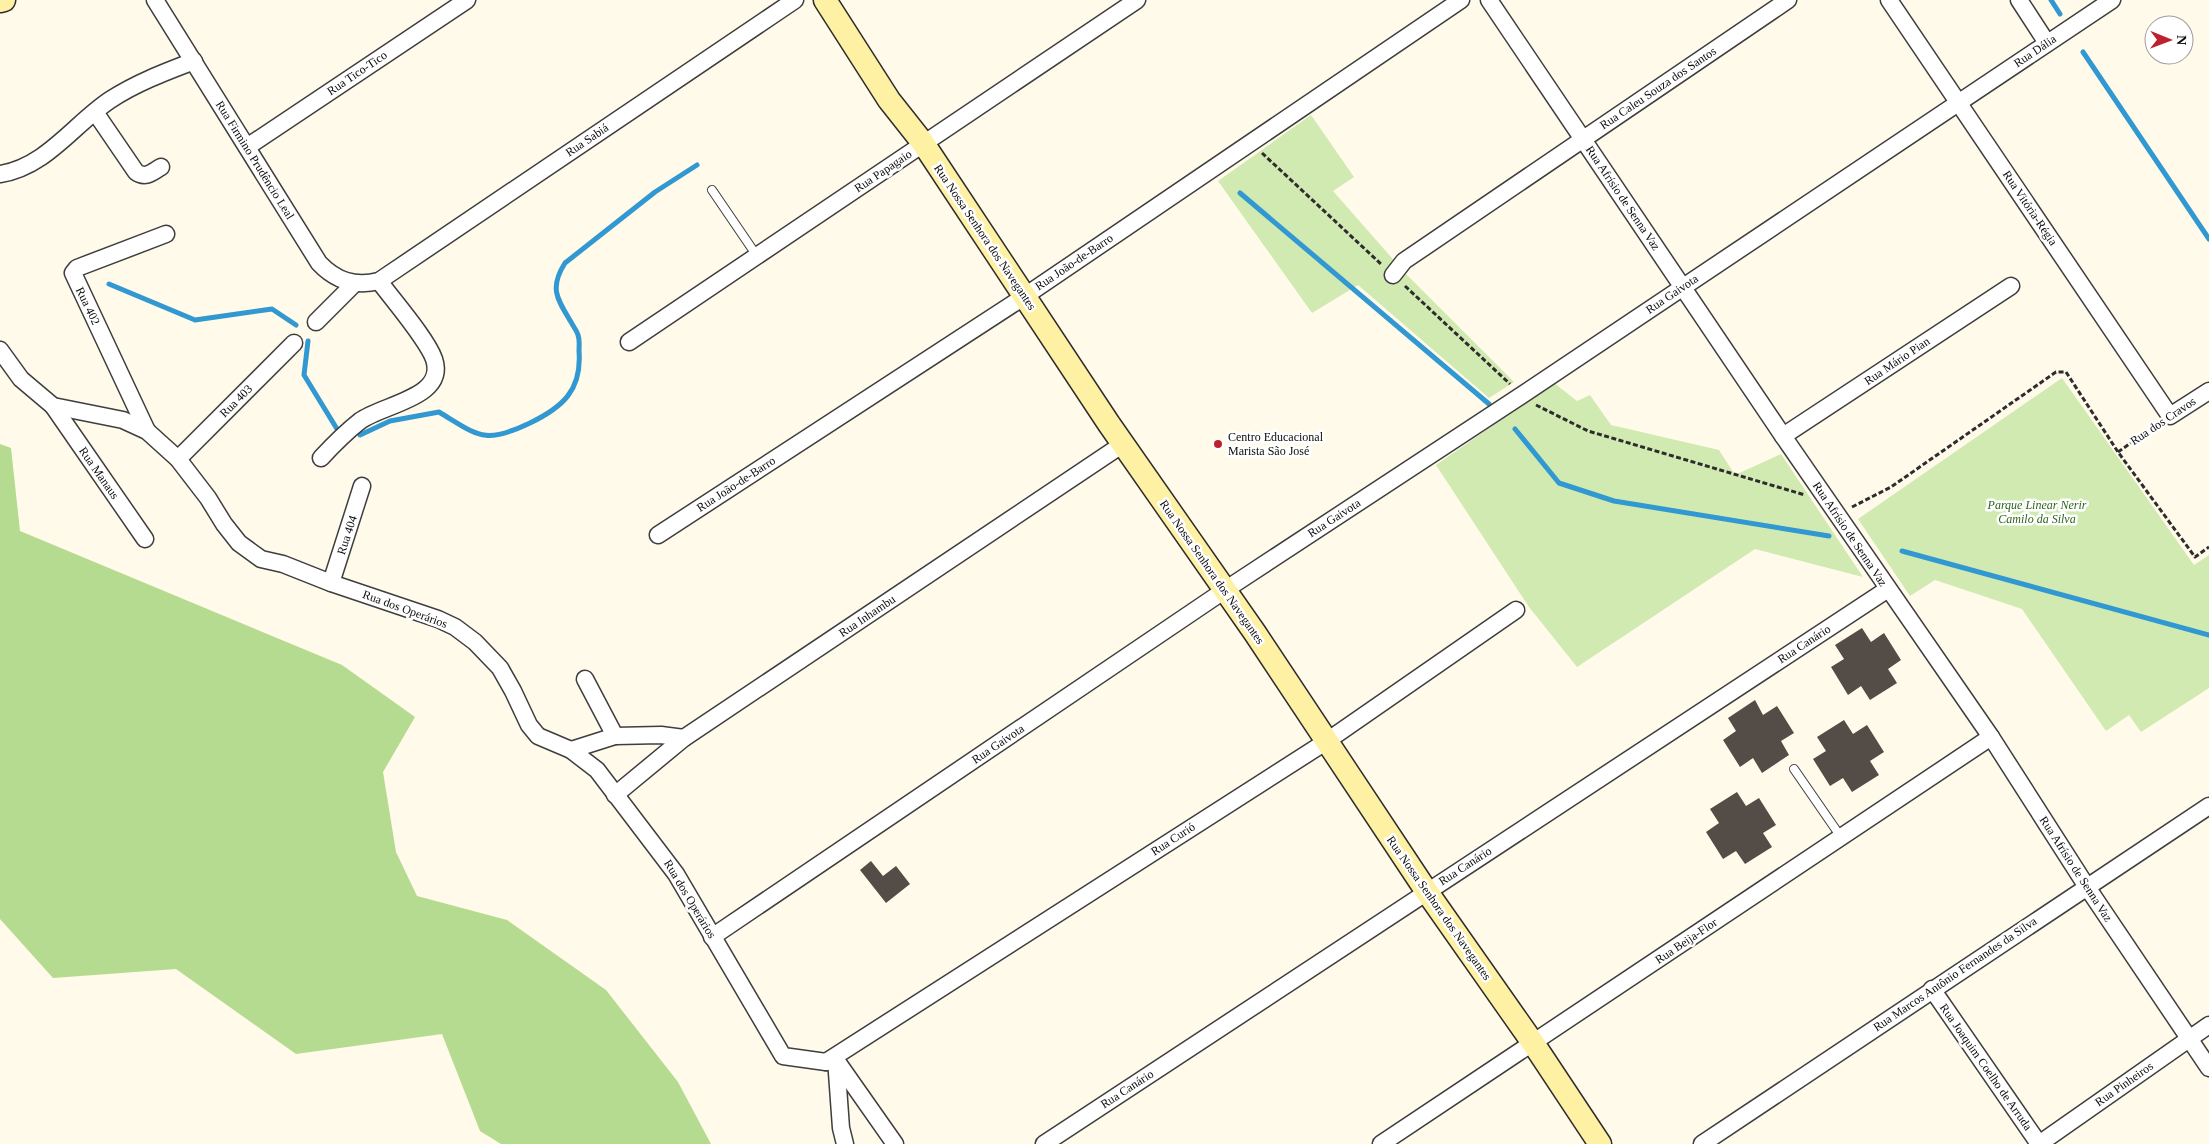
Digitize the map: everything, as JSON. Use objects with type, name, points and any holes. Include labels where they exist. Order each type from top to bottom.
[{"type":"street","points":[[0,2],[4,0]]},
{"type":"street","name":"Rua Firmino Prudêncio Leal","points":[[155,0],[318,263],[329,274],[354,284],[379,281]]},
{"type":"street","name":"Rua Tico-Tico","points":[[247,147],[467,0]]},
{"type":"street","name":"Rua Sabiá","points":[[379,281],[795,0]]},
{"type":"street","name":"Rua Nossa Senhora dos Navegantes","points":[[825,0],[889,100],[923,143],[1123,444],[1226,590],[1427,892],[1533,1043],[1600,1144]]},
{"type":"street","name":"Rua Papagaio","points":[[629,342],[1137,0]]},
{"type":"street","name":"Rua João-de-Barro","points":[[658,535],[1025,296],[1461,0]]},
{"type":"street","name":"Rua Afrísio de Senna Vaz","points":[[1489,0],[1783,436],[1991,737],[2087,886],[2209,1068]]},
{"type":"street","name":"Rua Caleu Souza dos Santos","points":[[1393,275],[1404,261],[1788,0]]},
{"type":"street","name":"Rua Vitória-Régia","points":[[1889,0],[2170,416]]},
{"type":"street","points":[[2019,0],[2047,43]]},
{"type":"street","name":"Rua Dália","points":[[1958,103],[2112,0]]},
{"type":"street","points":[[0,174],[16,170],[47,153],[95,112],[122,92],[194,62]]},
{"type":"street","name":"Rua Gaivota","points":[[712,937],[1226,590],[1958,103]]},
{"type":"street","points":[[95,112],[136,172],[147,176],[161,167]]},
{"type":"street","name":"Rua 402","points":[[147,431],[73,273],[77,268],[166,234]]},
{"type":"street","points":[[320,458],[360,421],[378,411],[421,394],[437,376],[434,360],[426,344],[379,281]]},
{"type":"street","points":[[316,322],[354,284]]},
{"type":"street","name":"Rua Mário Pian","points":[[1783,436],[2011,286]]},
{"type":"street","name":"Rua 403","points":[[178,459],[294,343]]},
{"type":"street","name":"Rua dos Operários","points":[[0,350],[21,378],[53,406],[123,420],[147,431],[178,459],[239,542],[261,559],[284,564],[331,583],[438,619],[455,627],[475,642],[500,668],[529,726],[538,736],[570,750],[598,770],[676,874],[783,1056],[831,1061]]},
{"type":"street","name":"Rua dos Cravos","points":[[2170,416],[2209,390]]},
{"type":"street","name":"Rua Manaus","points":[[53,406],[145,539]]},
{"type":"street","name":"Rua Inhambu","points":[[615,795],[684,738],[1123,444]]},
{"type":"street","name":"Rua 404","points":[[331,583],[362,486]]},
{"type":"street","name":"Rua Canário","points":[[1044,1144],[1888,590]]},
{"type":"street","name":"Rua Curió","points":[[831,1061],[1327,741],[1516,610]]},
{"type":"street","points":[[585,679],[615,736]]},
{"type":"street","points":[[570,750],[615,736],[661,735],[684,738]]},
{"type":"street","name":"Rua Beija-Flor","points":[[1381,1144],[1991,737]]},
{"type":"street","name":"Rua Marcos Antônio Fernandes da Silva","points":[[1702,1144],[2209,806]]},
{"type":"street","name":"Rua Joaquim Coelho de Arruda","points":[[1932,989],[2039,1144]]},
{"type":"street","name":"Rua Pinheiros","points":[[2039,1144],[2209,1025]]},
{"type":"street","points":[[831,1061],[845,1144]]},
{"type":"street","points":[[831,1061],[895,1144]]},
{"type":"lane","points":[[712,190],[758,256]]},
{"type":"lane","points":[[1794,769],[1841,837]]},
{"type":"path","points":[[1522,394],[1538,406],[1588,432],[1829,503],[1854,508],[1891,487],[2056,372],[2066,372],[2118,452],[2195,556],[2209,547]]},
{"type":"path","name":"Rua dos Cravos","points":[[2118,452],[2170,416]]},
{"type":"green space","points":[[1311,115],[1354,177],[1333,191],[1406,274],[1514,382],[1489,398],[1358,285],[1312,313],[1218,181]]},
{"type":"green space","name":"Parque Linear Nerir Camilo da Silva","points":[[2062,378],[2194,565],[2209,555],[2209,688],[2141,732],[2129,715],[2106,731],[2022,609],[1935,580],[1910,596],[1858,519]]},
{"type":"green space","points":[[1554,383],[1577,401],[1590,395],[1611,425],[1719,450],[1735,475],[1781,454],[1863,577],[1755,549],[1577,667],[1529,607],[1436,465]]},
{"type":"green space","points":[[0,444],[11,448],[20,531],[342,665],[415,717],[383,772],[396,852],[417,896],[507,920],[606,990],[678,1082],[711,1144],[501,1144],[480,1131],[442,1034],[296,1054],[176,969],[53,978],[0,919]]},
{"type":"building","points":[[1862,628],[1871,642],[1884,633],[1901,660],[1888,669],[1897,683],[1870,700],[1861,686],[1848,695],[1831,667],[1844,659],[1835,645]]},
{"type":"building","points":[[1755,700],[1763,715],[1777,706],[1794,733],[1781,741],[1789,755],[1762,773],[1753,758],[1740,767],[1723,740],[1736,731],[1728,718]]},
{"type":"building","points":[[1844,720],[1853,734],[1867,725],[1884,752],[1870,761],[1879,775],[1852,792],[1843,778],[1830,786],[1813,759],[1826,751],[1817,737]]},
{"type":"building","points":[[1737,792],[1746,806],[1759,798],[1776,825],[1763,833],[1772,847],[1745,864],[1736,851],[1723,859],[1706,832],[1719,823],[1710,809]]},
{"type":"building","points":[[871,861],[883,876],[896,866],[910,884],[886,903],[860,870]]},
{"type":"waterway","points":[[2051,0],[2060,14]]},
{"type":"waterway","points":[[2083,52],[2209,239]]},
{"type":"waterway","points":[[360,435],[390,421],[439,412],[473,432],[492,436],[515,430],[530,423],[561,403],[574,387],[579,365],[579,337],[562,307],[556,287],[557,280],[565,263],[655,192],[697,165]]},
{"type":"waterway","points":[[1240,193],[1489,404]]},
{"type":"waterway","points":[[109,284],[195,320],[272,309],[296,325]]},
{"type":"waterway","points":[[308,341],[304,375],[337,429]]},
{"type":"waterway","points":[[1515,429],[1559,483],[1614,501],[1829,536]]},
{"type":"waterway","points":[[1902,551],[2209,635]]},
{"type":"place","name":"Centro Educacional Marista São José","points":[[1218,444]]}]
